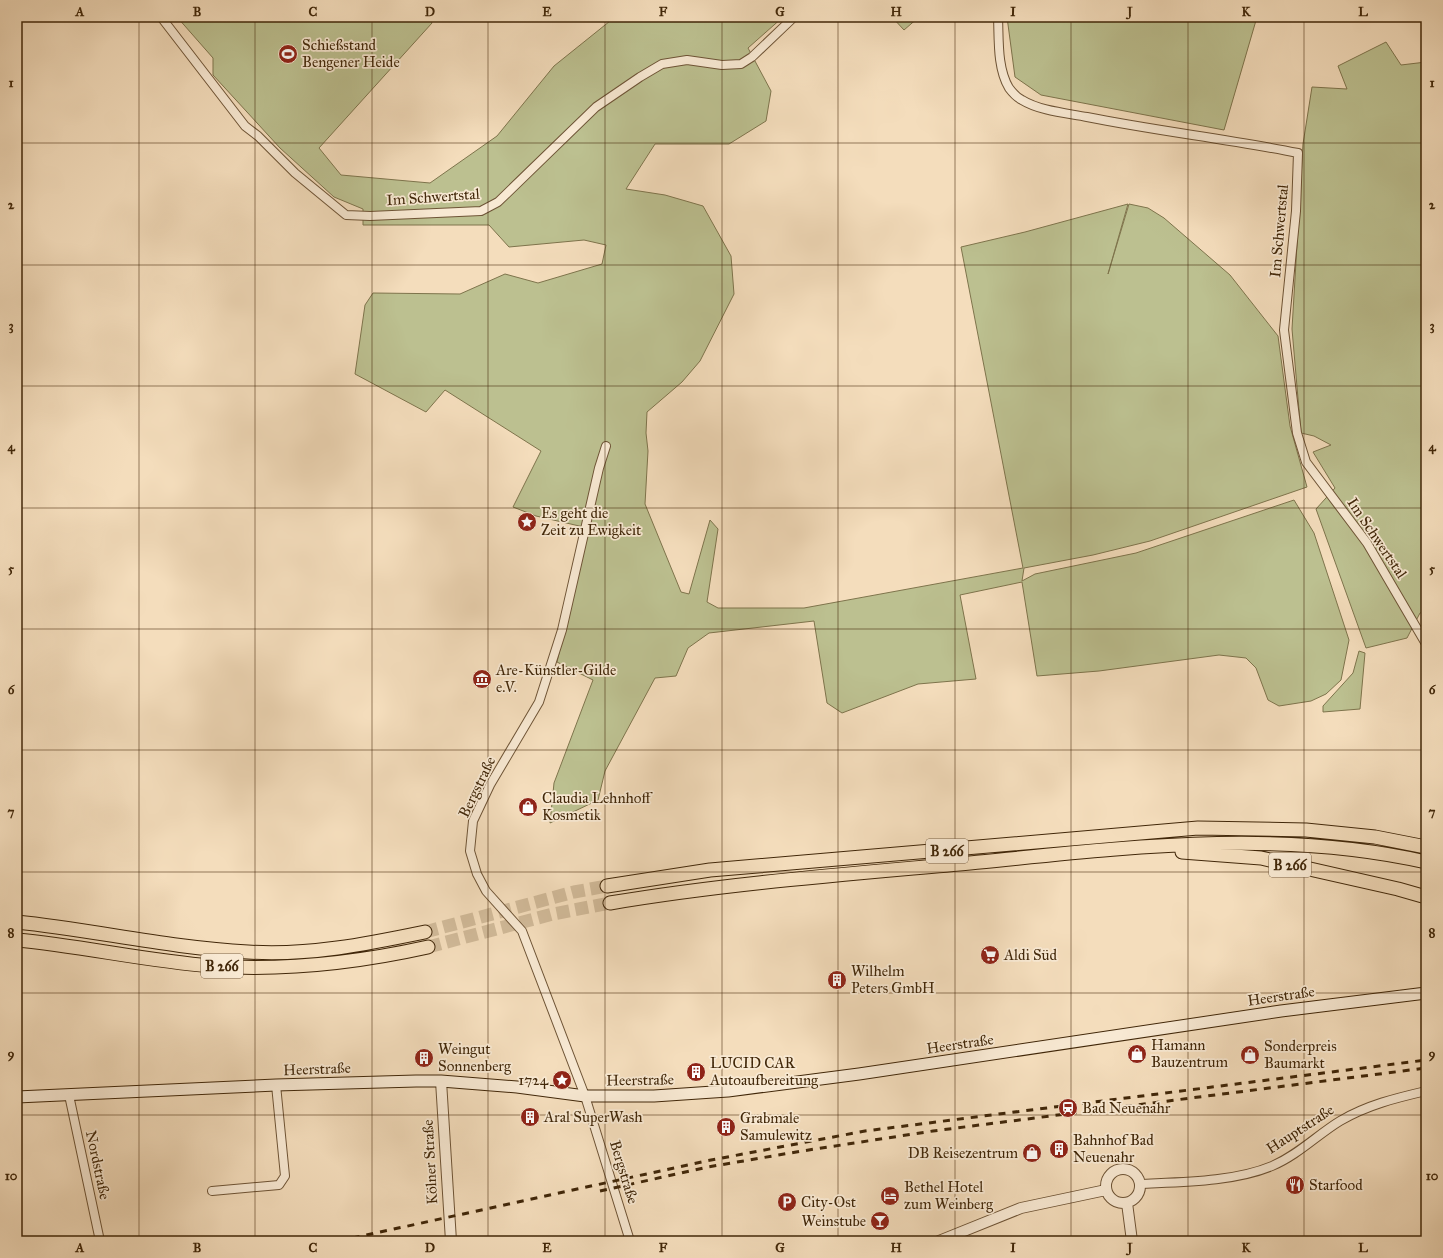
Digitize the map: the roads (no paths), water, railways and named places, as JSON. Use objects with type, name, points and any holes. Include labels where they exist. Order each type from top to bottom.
[{"type":"highway","name":"B 266","points":[[607,886],[710,870],[1198,828],[1306,830],[1375,837],[1426,847]]},
{"type":"highway","name":"B 266","points":[[610,903],[674,892],[759,883],[1151,846],[1235,842],[1309,845],[1402,857],[1426,862]]},
{"type":"highway","name":"B 266","points":[[1151,846],[1183,852],[1261,858],[1398,889],[1426,897]]},
{"type":"highway","name":"B 266","points":[[17,922],[79,929],[168,944],[249,952],[324,950],[425,932]]},
{"type":"highway","name":"B 266","points":[[17,940],[210,966],[249,968],[289,968],[333,964],[388,956],[428,948]]},
{"type":"main road","name":"Heerstraße","points":[[17,1097],[276,1085],[441,1081],[517,1087],[586,1096],[654,1096],[728,1091],[875,1072],[1281,1011],[1426,993]]},
{"type":"street","name":"Im Schwertstal","points":[[162,17],[246,126],[295,173],[346,215],[370,216],[481,210],[498,202],[596,107],[640,77],[662,64],[687,60],[722,65],[741,64],[752,57],[794,17]]},
{"type":"street","name":"Im Schwertstal","points":[[998,17],[1000,53],[1004,76],[1010,89],[1022,100],[1041,108],[1126,125],[1250,143],[1298,153],[1296,211],[1284,330],[1297,433],[1306,462],[1367,543],[1415,622],[1426,644]]},
{"type":"street","name":"Bergstraße","points":[[606,446],[599,468],[562,630],[539,702],[490,785],[473,821],[470,852],[477,874],[486,891],[522,932],[586,1096],[630,1241]]},
{"type":"street","name":"Kölner Straße","points":[[441,1081],[451,1241]]},
{"type":"street","points":[[212,1191],[279,1185],[285,1176],[276,1085]]},
{"type":"street","name":"Hauptstraße","points":[[1140,1184],[1186,1182],[1261,1170],[1282,1161],[1339,1121],[1365,1108],[1426,1091]]},
{"type":"street","name":"Nordstraße","points":[[70,1095],[100,1241]]},
{"type":"street","points":[[1121,1168],[1134,1172],[1138,1177],[1140,1184],[1136,1197],[1127,1203],[1119,1203],[1114,1200],[1106,1190],[1108,1176],[1121,1168]]},
{"type":"street","points":[[939,1241],[1022,1208],[1106,1190]]},
{"type":"street","points":[[1127,1203],[1132,1241]]},
{"type":"tunnel","points":[[425,932],[574,892],[607,886]]},
{"type":"tunnel","points":[[428,947],[553,914],[610,903]]},
{"type":"railway","points":[[339,1241],[706,1161],[865,1131],[1426,1060]]},
{"type":"railway","points":[[600,1191],[708,1167],[933,1131],[1426,1068]]},
{"type":"place","name":"Schießstand Bengener Heide","points":[[288,54]]},
{"type":"place","name":"Es geht die Zeit zu Ewigkeit","points":[[527,522]]},
{"type":"place","name":"Are-Künstler-Gilde e.V.","points":[[482,679]]},
{"type":"place","name":"Claudia Lehnhoff Kosmetik","points":[[528,807]]},
{"type":"place","name":"Aldi Süd","points":[[990,955]]},
{"type":"place","name":"Wilhelm Peters GmbH","points":[[837,980]]},
{"type":"place","name":"Hamann Bauzentrum","points":[[1137,1054]]},
{"type":"place","name":"Sonderpreis Baumarkt","points":[[1250,1055]]},
{"type":"place","name":"Weingut Sonnenberg","points":[[424,1058]]},
{"type":"place","name":"LUCID CAR Autoaufbereitung","points":[[696,1072]]},
{"type":"place","name":"1724","points":[[562,1080]]},
{"type":"place","name":"Bad Neuenahr","points":[[1068,1108]]},
{"type":"place","name":"Aral SuperWash","points":[[530,1117]]},
{"type":"place","name":"Grabmale Samulewitz","points":[[726,1127]]},
{"type":"place","name":"Bahnhof Bad Neuenahr","points":[[1059,1149]]},
{"type":"place","name":"DB Reisezentrum","points":[[1032,1153]]},
{"type":"place","name":"Starfood","points":[[1295,1185]]},
{"type":"place","name":"Bethel Hotel zum Weinberg","points":[[890,1196]]},
{"type":"place","name":"City-Ost","points":[[787,1202]]},
{"type":"place","name":"Weinstube","points":[[880,1221]]}]
